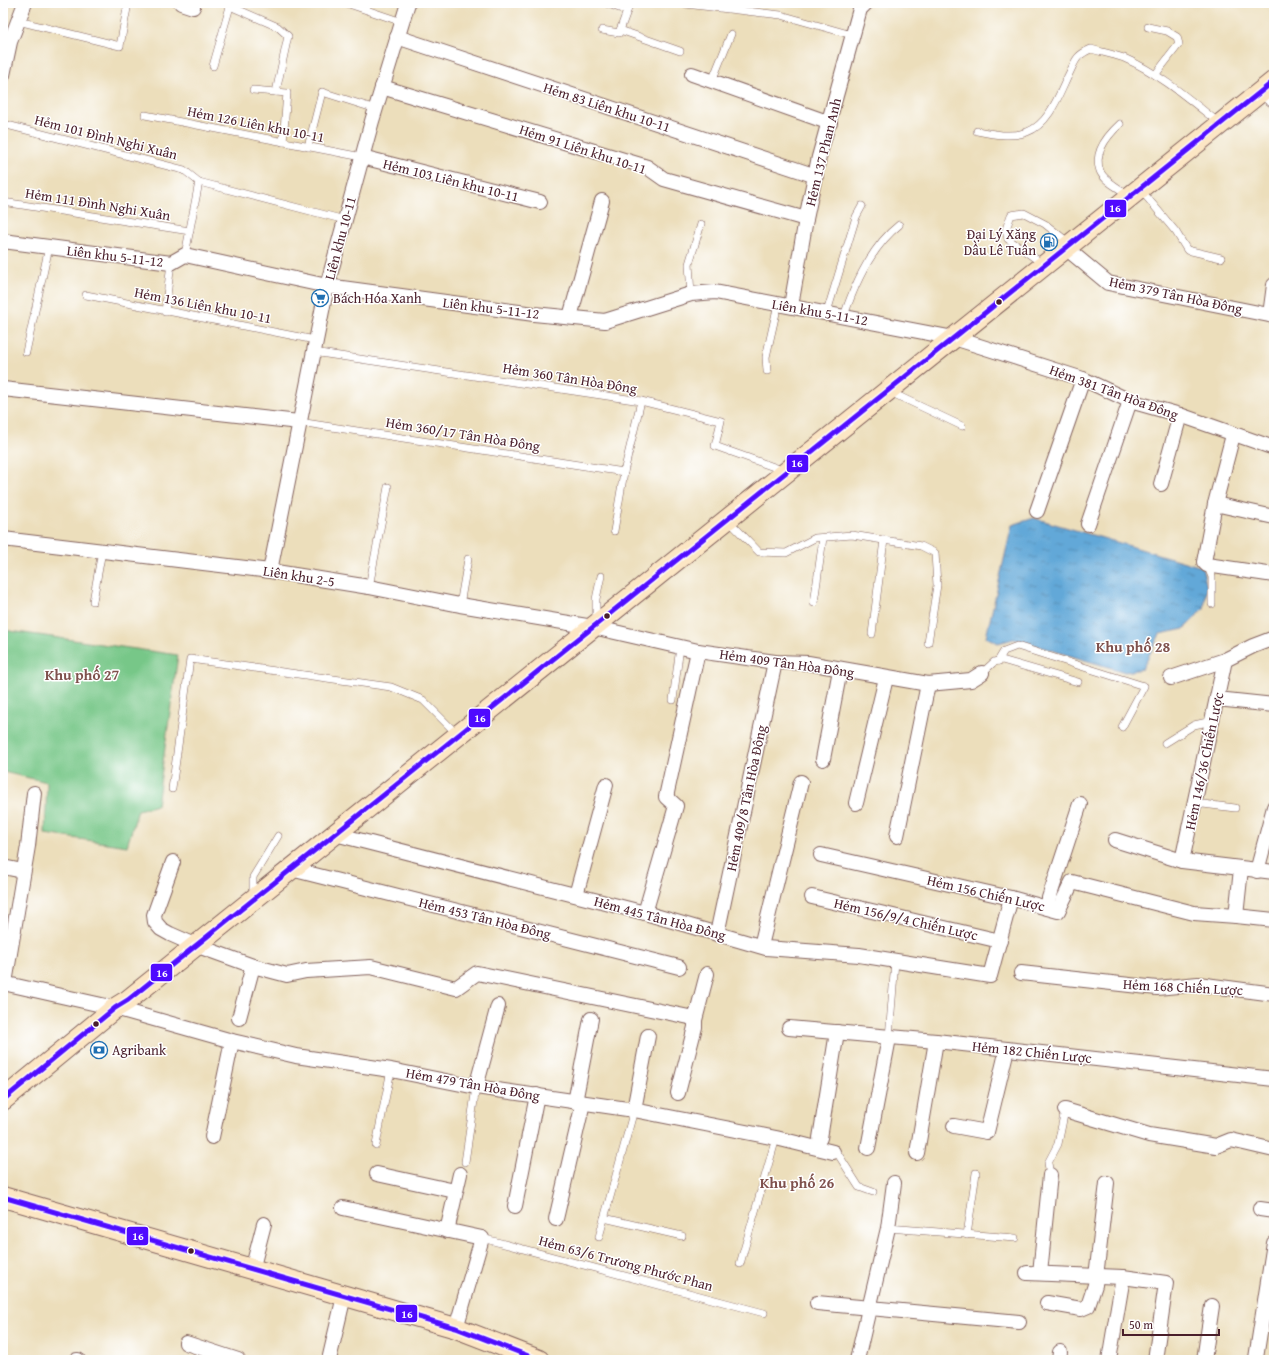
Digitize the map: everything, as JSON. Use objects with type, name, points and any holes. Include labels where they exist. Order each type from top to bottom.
[{"type":"street","points":[[3,75],[10,42],[25,3]]},
{"type":"street","name":"Liên khu 10-11","points":[[270,571],[327,286],[382,87],[408,3]]},
{"type":"street","name":"Hẻm 137 Phan Anh","points":[[784,305],[852,35],[860,9],[866,3]]},
{"type":"street","name":"Hẻm 83 Liên khu 10-11","points":[[397,38],[816,176]]},
{"type":"street","points":[[692,74],[830,123]]},
{"type":"street","points":[[3,1100],[115,1008],[335,834],[1221,124],[1266,99],[1274,81]]},
{"type":"street","name":"Hẻm 91 Liên khu 10-11","points":[[382,87],[647,167],[664,179],[806,219]]},
{"type":"street","name":"Hẻm 103 Liên khu 10-11","points":[[362,157],[540,202]]},
{"type":"street","points":[[570,317],[602,201]]},
{"type":"street","name":"Liên khu 5-11-12","points":[[3,241],[171,263],[185,255],[327,286],[605,321],[691,294],[715,292],[827,312],[954,338]]},
{"type":"street","name":"Hẻm 379 Tân Hòa Đông","points":[[1069,246],[1108,283],[1272,316]]},
{"type":"street","points":[[1272,316],[1274,285]]},
{"type":"street","name":"Hẻm 381 Tân Hòa Đông","points":[[954,338],[1083,379],[1130,401],[1180,415],[1233,435],[1274,448]]},
{"type":"street","points":[[1037,511],[1083,379]]},
{"type":"street","points":[[3,389],[299,422]]},
{"type":"street","points":[[1088,524],[1130,401]]},
{"type":"street","points":[[1161,484],[1180,415]]},
{"type":"street","points":[[1233,435],[1215,504],[1204,559],[1207,565],[1274,575]]},
{"type":"street","points":[[1215,504],[1274,517]]},
{"type":"street","name":"Liên khu 2-5","points":[[3,539],[270,571],[369,586],[460,605],[594,626]]},
{"type":"street","name":"Hẻm 409 Tân Hòa Đông","points":[[594,626],[698,651],[775,662],[808,663],[840,670],[928,684],[971,680],[982,673]]},
{"type":"street","points":[[1171,678],[1225,660],[1253,646],[1274,638]]},
{"type":"street","points":[[645,913],[676,806],[666,797],[698,651]]},
{"type":"street","name":"Hẻm 146/36 Chiến Lược","points":[[1182,862],[1225,660]]},
{"type":"street","name":"Hẻm 409/8 Tân Hòa Đông","points":[[717,934],[775,662]]},
{"type":"street","points":[[823,759],[840,670]]},
{"type":"street","points":[[856,803],[886,678]]},
{"type":"street","points":[[897,836],[928,684]]},
{"type":"street","points":[[1217,699],[1274,706]]},
{"type":"street","points":[[761,946],[801,782]]},
{"type":"street","points":[[576,895],[606,785]]},
{"type":"street","points":[[4,983],[28,846],[34,793]]},
{"type":"street","points":[[1048,908],[1049,898],[1080,804]]},
{"type":"street","points":[[1257,871],[1274,807]]},
{"type":"street","name":"Hẻm 445 Tân Hòa Đông","points":[[335,834],[645,913],[766,948],[859,955],[990,976],[1000,941]]},
{"type":"street","points":[[1116,840],[1182,862],[1274,872]]},
{"type":"street","name":"Hẻm 156 Chiến Lược","points":[[821,855],[1011,898],[1058,911],[1072,882],[1194,913],[1274,920]]},
{"type":"street","points":[[173,862],[157,905],[154,915],[155,922],[161,929],[195,945],[253,966],[287,975],[306,971],[371,967],[456,988],[477,973],[689,1016],[695,1020]]},
{"type":"street","points":[[3,867],[23,871]]},
{"type":"street","name":"Hẻm 453 Tân Hòa Đông","points":[[291,869],[679,967]]},
{"type":"street","points":[[1236,916],[1241,869]]},
{"type":"street","name":"Hẻm 156/9/4 Chiến Lược","points":[[812,897],[1000,941]]},
{"type":"street","points":[[1000,941],[1011,898]]},
{"type":"street","points":[[239,1018],[253,966]]},
{"type":"street","name":"Hẻm 168 Chiến Lược","points":[[1021,973],[1158,988],[1198,984],[1274,994]]},
{"type":"street","points":[[678,1093],[707,974]]},
{"type":"street","name":"Hẻm 479 Tân Hòa Đông","points":[[4,983],[115,1008],[232,1041],[296,1056],[391,1070],[476,1087],[634,1110],[776,1138],[833,1152]]},
{"type":"street","points":[[476,1087],[498,1006]]},
{"type":"street","points":[[556,1219],[579,1102],[591,1019]]},
{"type":"street","name":"Hẻm 182 Chiến Lược","points":[[789,1028],[936,1041],[1274,1079]]},
{"type":"street","points":[[820,1138],[837,1032]]},
{"type":"street","points":[[634,1110],[648,1036]]},
{"type":"street","points":[[868,1148],[889,1038]]},
{"type":"street","points":[[212,1137],[232,1041]]},
{"type":"street","points":[[917,1153],[936,1041]]},
{"type":"street","points":[[954,1126],[987,1132],[1007,1049]]},
{"type":"street","points":[[515,1206],[537,1095]]},
{"type":"street","points":[[1065,1110],[1149,1136],[1216,1146],[1231,1140],[1274,1150]]},
{"type":"street","points":[[447,1230],[455,1191],[463,1168]]},
{"type":"street","points":[[377,1174],[455,1191]]},
{"type":"street","points":[[1050,1176],[1034,1273],[1123,1277],[1166,1283],[1155,1360]]},
{"type":"street","points":[[857,1360],[871,1307],[888,1228],[894,1183]]},
{"type":"street","points":[[1047,1303],[1081,1309],[1088,1306],[1095,1285],[1107,1183]]},
{"type":"street","points":[[3,1197],[456,1328],[538,1360]]},
{"type":"street","points":[[343,1208],[482,1238],[456,1328]]},
{"type":"street","points":[[252,1270],[264,1224]]},
{"type":"street","points":[[1256,1358],[1274,1243]]},
{"type":"street","points":[[1109,1360],[1123,1277]]},
{"type":"street","points":[[329,1360],[344,1296]]},
{"type":"street","points":[[817,1303],[1019,1322]]},
{"type":"street","points":[[1204,1360],[1212,1306]]},
{"type":"street","points":[[186,1343],[238,1360]]},
{"type":"lane","points":[[18,21],[120,46],[128,3]]},
{"type":"lane","points":[[346,3],[356,5],[402,22]]},
{"type":"lane","points":[[606,3],[627,11]]},
{"type":"lane","points":[[602,30],[619,33],[630,3]]},
{"type":"lane","points":[[677,3],[781,15],[852,35]]},
{"type":"lane","points":[[213,66],[230,5],[278,28],[288,36],[276,92]]},
{"type":"lane","points":[[1148,27],[1166,31],[1177,37],[1179,44],[1155,75]]},
{"type":"lane","points":[[620,30],[680,51]]},
{"type":"lane","points":[[712,81],[731,34]]},
{"type":"lane","points":[[978,131],[1007,135],[1027,132],[1038,124],[1052,109],[1078,55],[1091,49],[1124,58],[1155,75],[1221,124]]},
{"type":"lane","points":[[253,90],[286,93],[283,142]]},
{"type":"lane","points":[[308,147],[322,92],[376,109]]},
{"type":"lane","name":"Hẻm 126 Liên khu 10-11","points":[[145,115],[362,157]]},
{"type":"lane","name":"Hẻm 101 Đình Nghi Xuân","points":[[3,124],[184,170],[199,182]]},
{"type":"lane","points":[[1120,124],[1106,137],[1098,160],[1100,172],[1110,182],[1135,193],[1176,232],[1187,250],[1221,258]]},
{"type":"lane","points":[[185,255],[199,182],[345,220]]},
{"type":"lane","name":"Hẻm 111 Đình Nghi Xuân","points":[[3,202],[190,231]]},
{"type":"lane","points":[[827,312],[856,217],[862,206]]},
{"type":"lane","points":[[1045,265],[1008,239],[1006,229],[1011,215],[1024,213],[1045,224],[1069,246]]},
{"type":"lane","points":[[691,294],[689,264],[701,224]]},
{"type":"lane","points":[[844,316],[862,270],[889,232],[899,225]]},
{"type":"lane","points":[[26,352],[49,247]]},
{"type":"lane","points":[[165,312],[171,263]]},
{"type":"lane","name":"Hẻm 136 Liên khu 10-11","points":[[86,295],[314,346]]},
{"type":"lane","points":[[767,371],[766,357],[784,305]]},
{"type":"lane","name":"Hẻm 360 Tân Hòa Đông","points":[[314,346],[641,401],[721,421],[715,446],[787,472]]},
{"type":"lane","points":[[888,391],[962,426]]},
{"type":"lane","points":[[614,531],[624,472],[641,401]]},
{"type":"lane","name":"Hẻm 360/17 Tân Hòa Đông","points":[[299,422],[624,472]]},
{"type":"lane","points":[[369,586],[388,488]]},
{"type":"lane","points":[[727,519],[759,552],[786,553],[815,538],[852,535],[921,546],[935,553],[937,585],[928,643]]},
{"type":"lane","points":[[814,603],[823,538]]},
{"type":"lane","points":[[872,634],[884,540]]},
{"type":"lane","points":[[93,601],[102,551]]},
{"type":"lane","points":[[460,605],[468,559]]},
{"type":"lane","points":[[1207,565],[1212,577],[1212,604]]},
{"type":"lane","points":[[594,626],[596,599],[601,576]]},
{"type":"lane","points":[[982,673],[998,661],[1004,651],[1017,646],[1144,686],[1122,727]]},
{"type":"lane","points":[[674,700],[680,647]]},
{"type":"lane","points":[[172,789],[190,659],[391,687],[423,700],[458,735]]},
{"type":"lane","points":[[998,661],[1005,661],[1078,682]]},
{"type":"lane","points":[[1165,743],[1194,725],[1212,721]]},
{"type":"lane","points":[[1195,803],[1235,808]]},
{"type":"lane","points":[[253,899],[253,877],[278,836]]},
{"type":"lane","points":[[889,1038],[895,961]]},
{"type":"lane","points":[[376,1145],[391,1070]]},
{"type":"lane","points":[[463,1168],[476,1087]]},
{"type":"lane","points":[[599,1237],[634,1110]]},
{"type":"lane","points":[[1050,1176],[1048,1163],[1058,1144],[1065,1110]]},
{"type":"lane","points":[[740,1264],[776,1138]]},
{"type":"lane","points":[[833,1152],[838,1154],[859,1187],[873,1192]]},
{"type":"lane","points":[[967,1235],[976,1173]]},
{"type":"lane","points":[[604,1218],[682,1236]]},
{"type":"lane","points":[[888,1228],[1014,1238]]},
{"type":"lane","name":"Hẻm 63/6 Trương Phước Phan","points":[[482,1238],[764,1313]]},
{"type":"green space","points":[[3,630],[178,655],[157,805],[138,810],[127,846],[45,834],[47,782],[3,772]]},
{"type":"water","points":[[1034,518],[1202,567],[1207,587],[1204,608],[1184,629],[1160,634],[1142,669],[1125,672],[1014,639],[998,643],[986,637],[1012,525]]},
{"type":"transit line","name":"16","points":[[3,1100],[115,1008],[128,1000],[1274,81]]},
{"type":"transit line","name":"16","points":[[3,1197],[456,1328],[539,1360]]},
{"type":"place","name":"Đại Lý Xăng Dầu Lê Tuấn","points":[[1049,242]]},
{"type":"place","name":"Bách Hóa Xanh","points":[[320,298]]},
{"type":"place","name":"Agribank","points":[[99,1050]]},
{"type":"district","name":"Khu phố 28","points":[[1133,647]]},
{"type":"district","name":"Khu phố 27","points":[[82,675]]},
{"type":"district","name":"Khu phố 26","points":[[797,1183]]}]
